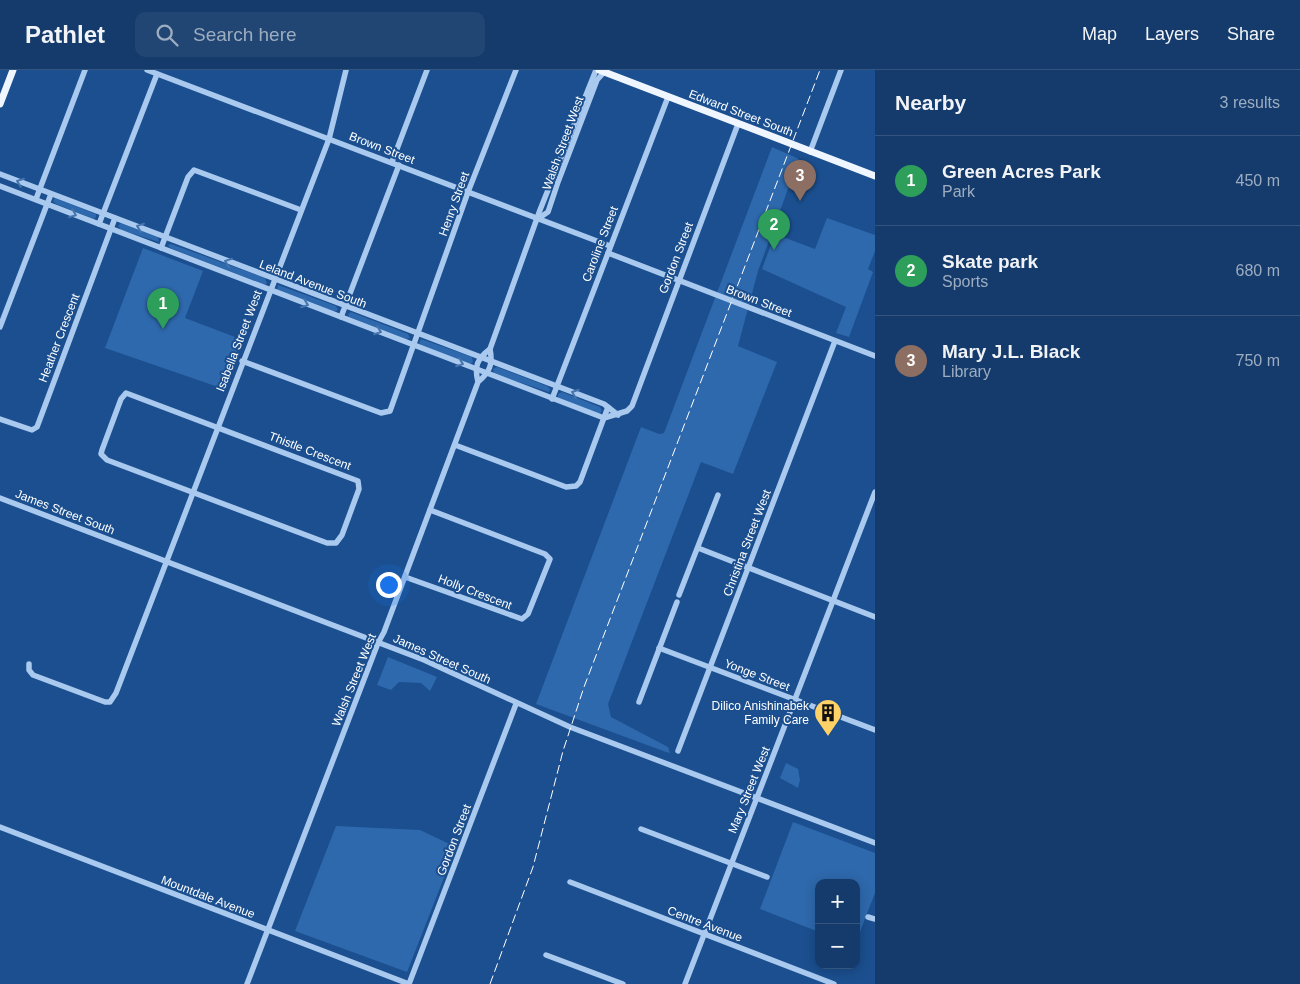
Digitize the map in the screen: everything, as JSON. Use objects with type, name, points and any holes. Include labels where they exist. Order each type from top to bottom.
[{"type":"main road","points":[[0,104],[13,70]]},
{"type":"main road","name":"Edward Street South","points":[[601,71],[875,176]]},
{"type":"street","points":[[36,199],[85,70]]},
{"type":"street","name":"Brown Street","points":[[147,70],[610,246]]},
{"type":"street","name":"Isabella Street West","points":[[29,664],[29,670],[33,675],[110,702],[116,693],[165,561],[329,139],[346,70]]},
{"type":"street","points":[[392,162],[427,70]]},
{"type":"street","name":"Henry Street","points":[[242,361],[385,414],[390,411],[468,192],[516,70]]},
{"type":"street","points":[[810,152],[841,70]]},
{"type":"street","name":"Walsh Street West","points":[[539,218],[548,212],[601,71]]},
{"type":"street","name":"Walsh Street West","points":[[488,374],[492,362],[490,349],[539,218],[540,210],[601,71]]},
{"type":"street","points":[[99,224],[157,74]]},
{"type":"street","name":"Caroline Street","points":[[552,399],[668,97]]},
{"type":"street","name":"Gordon Street","points":[[618,415],[630,409],[634,400],[738,124]]},
{"type":"street","points":[[341,317],[399,165]]},
{"type":"street","points":[[161,248],[188,177],[194,170],[301,210]]},
{"type":"street","name":"Leland Avenue South","points":[[0,174],[557,387],[608,407],[618,415]]},
{"type":"street","name":"Leland Avenue South","points":[[0,186],[604,418]]},
{"type":"street","points":[[0,327],[51,194]]},
{"type":"street","name":"Heather Crescent","points":[[0,418],[32,430],[36,427],[115,218]]},
{"type":"street","name":"Brown Street","points":[[608,253],[678,282],[875,356]]},
{"type":"street","name":"Christina Street West","points":[[678,751],[835,341]]},
{"type":"street","points":[[488,374],[478,382],[475,369],[480,357],[490,349]]},
{"type":"street","name":"Walsh Street West","points":[[247,984],[478,382]]},
{"type":"street","points":[[192,492],[103,457],[102,450],[120,399],[125,394],[130,393],[217,426]]},
{"type":"street","points":[[455,445],[571,487],[580,482],[608,407]]},
{"type":"street","points":[[604,418],[618,415]]},
{"type":"street","name":"Thistle Crescent","points":[[192,492],[327,543],[336,543],[342,535],[359,489],[358,481],[217,426]]},
{"type":"street","name":"Mary Street West","points":[[685,984],[875,492]]},
{"type":"street","points":[[679,595],[718,495]]},
{"type":"street","name":"James Street South","points":[[0,498],[442,668],[516,704],[575,729],[875,843]]},
{"type":"street","name":"Holly Crescent","points":[[405,576],[522,619],[528,614],[550,559],[545,554],[430,510]]},
{"type":"street","points":[[698,548],[875,617]]},
{"type":"street","points":[[639,702],[677,602]]},
{"type":"street","name":"Yonge Street","points":[[659,648],[875,730]]},
{"type":"street","name":"Gordon Street","points":[[409,984],[516,704]]},
{"type":"street","name":"Mountdale Avenue","points":[[0,827],[409,984]]},
{"type":"street","points":[[641,829],[767,877]]},
{"type":"street","name":"Centre Avenue","points":[[570,882],[834,984]]},
{"type":"street","points":[[868,917],[875,919]]},
{"type":"street","points":[[546,955],[623,984]]},
{"type":"shaded area","points":[[772,147],[799,159],[758,271],[738,346],[777,362],[733,474],[701,462],[608,704],[611,717],[668,747],[670,753],[536,704],[641,427],[659,434],[664,433]]},
{"type":"shaded area","points":[[55,198],[96,214],[96,217],[94,219],[56,204],[53,201]]},
{"type":"shaded area","points":[[827,218],[875,235],[875,251],[868,269],[873,272],[849,337],[836,333],[846,307],[762,269],[775,234],[815,249]]},
{"type":"shaded area","points":[[121,223],[158,237],[159,242],[121,230],[118,226]]},
{"type":"shaded area","points":[[171,244],[265,278],[267,283],[265,285],[170,248],[168,245]]},
{"type":"shaded area","points":[[143,248],[203,271],[185,318],[243,340],[224,389],[105,348]]},
{"type":"shaded area","points":[[278,285],[336,306],[338,310],[334,312],[277,290]]},
{"type":"shaded area","points":[[351,312],[408,334],[410,338],[406,339],[349,317],[348,314]]},
{"type":"shaded area","points":[[421,339],[472,357],[473,362],[470,364],[421,345],[419,343]]},
{"type":"shaded area","points":[[497,367],[547,386],[550,389],[549,392],[494,374],[493,369]]},
{"type":"shaded area","points":[[562,392],[600,407],[602,411],[599,414],[558,398],[558,394]]},
{"type":"shaded area","points":[[388,657],[437,677],[430,691],[421,683],[399,682],[391,690],[377,685]]},
{"type":"shaded area","points":[[786,763],[798,769],[800,780],[798,788],[780,778]]},
{"type":"shaded area","points":[[793,822],[875,853],[875,893],[860,932],[860,879],[815,879],[815,930],[760,909]]},
{"type":"shaded area","points":[[336,826],[420,830],[456,847],[407,972],[295,931]]},
{"type":"railway","points":[[490,984],[533,867],[563,751],[584,687],[820,70]]},
{"type":"place","name":"Mary J.L. Black","points":[[800,201]]},
{"type":"place","name":"Skate park","points":[[774,250]]},
{"type":"place","name":"Green Acres Park","points":[[163,329]]},
{"type":"place","name":"Dilico Anishinabek Family Care","points":[[828,737]]}]
